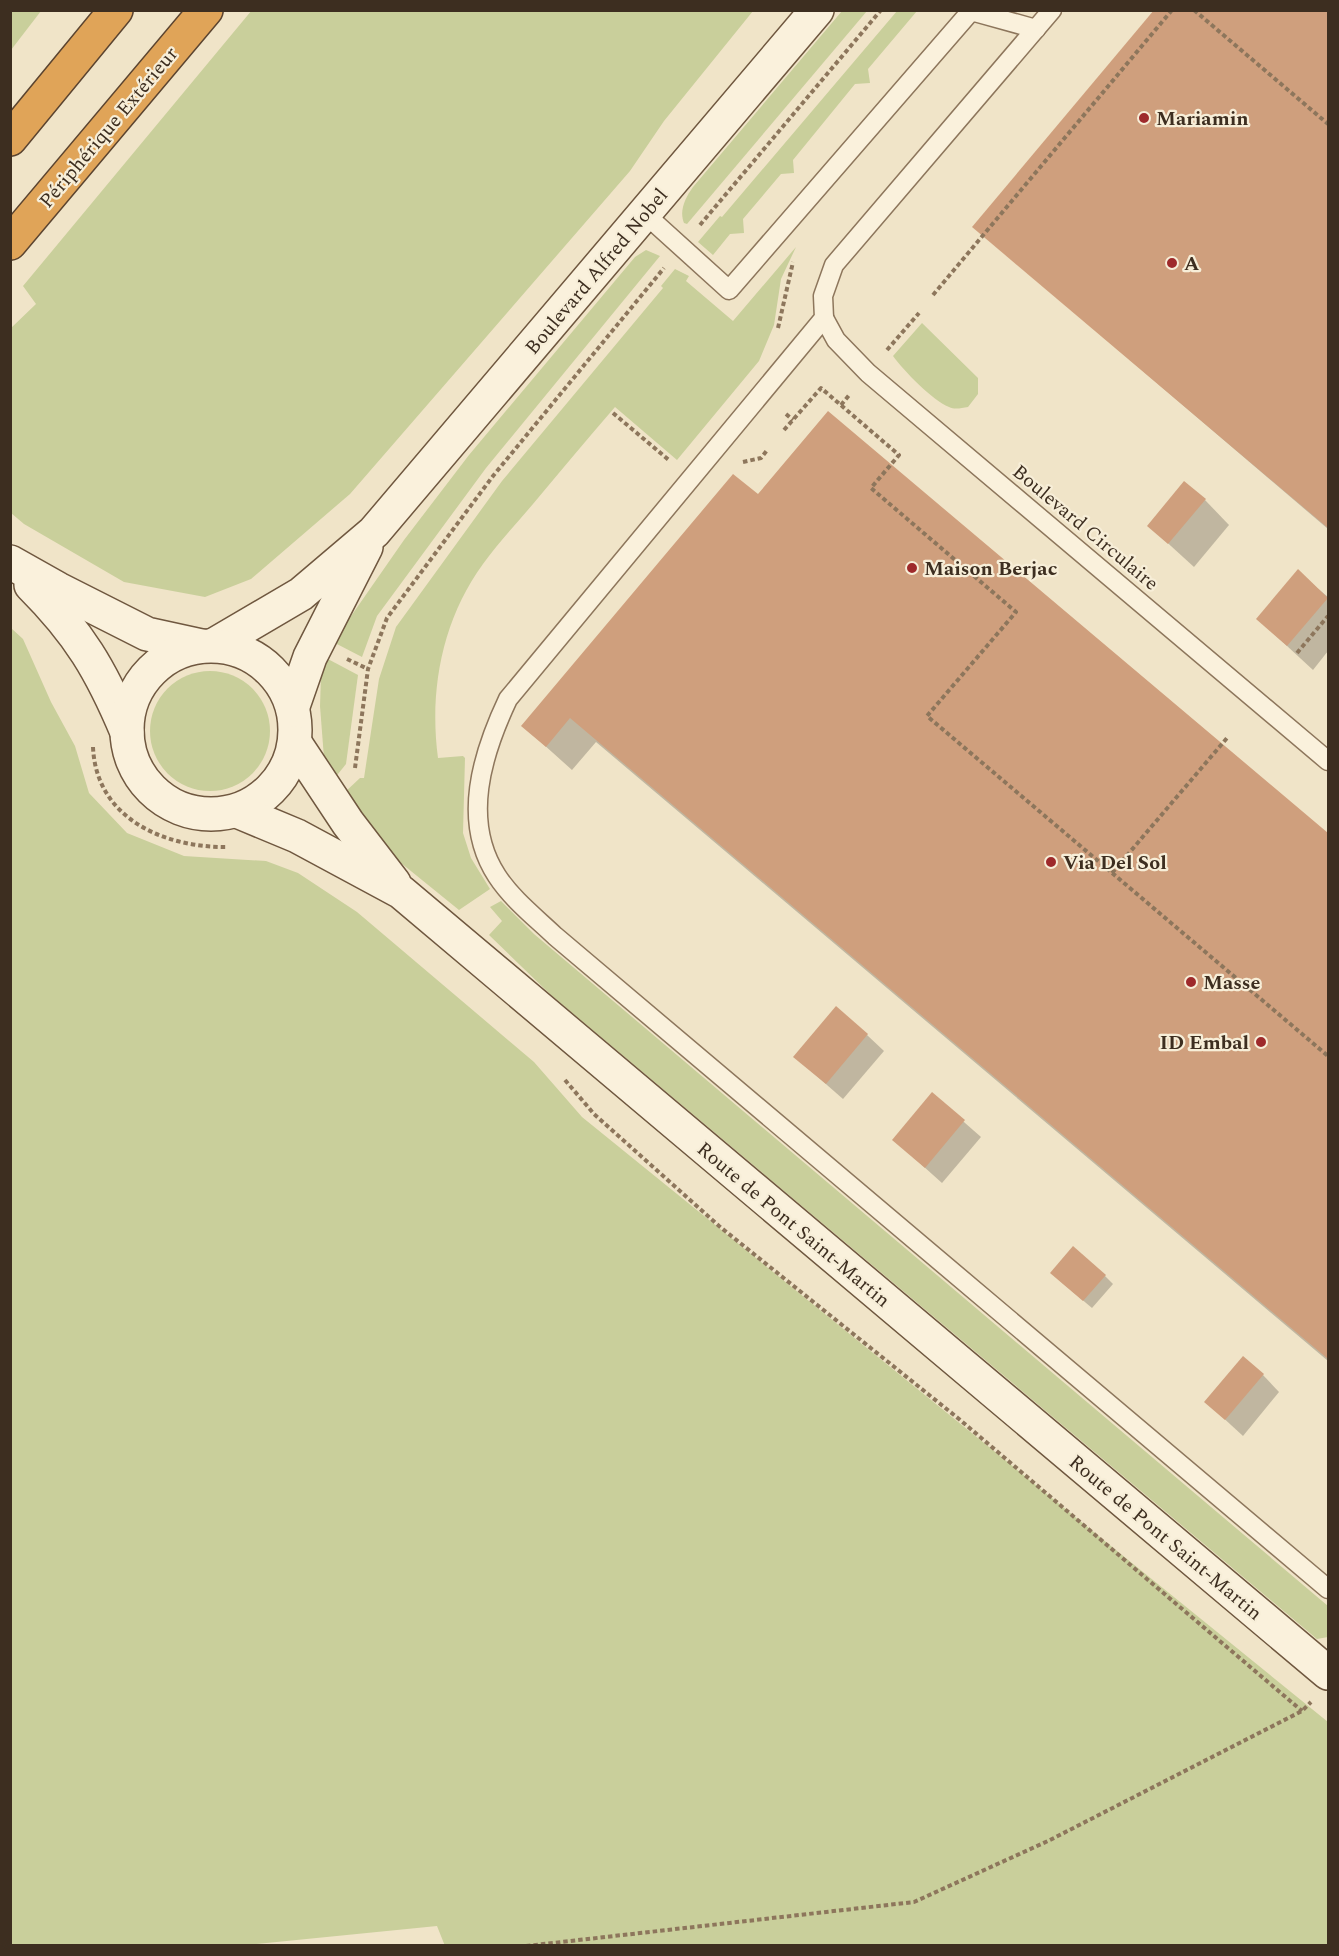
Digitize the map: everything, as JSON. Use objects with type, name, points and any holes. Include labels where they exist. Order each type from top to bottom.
[{"type":"highway","points":[[10,139],[116,10]]},
{"type":"highway","name":"Périphérique Extérieur","points":[[10,243],[206,10]]},
{"type":"main road","name":"Boulevard Alfred Nobel","points":[[208,646],[301,594],[374,532],[817,10]]},
{"type":"main road","name":"Boulevard Alfred Nobel","points":[[293,706],[310,657],[374,532]]},
{"type":"main road","points":[[10,563],[147,634],[239,650],[270,670],[280,681],[293,706],[295,743],[289,764],[276,785],[251,806],[237,811],[201,814],[180,809],[161,799],[144,782],[136,768],[130,753],[127,732],[107,684],[64,619],[10,563]]},
{"type":"main road","points":[[127,732],[130,706],[145,678],[158,665],[185,650],[208,646]]},
{"type":"main road","points":[[295,743],[348,823],[401,892]]},
{"type":"main road","name":"Route de Pont Saint-Martin","points":[[237,811],[297,836],[401,892],[1322,1685]]},
{"type":"lane","points":[[1052,10],[834,265],[823,296],[824,318],[508,699],[495,726],[479,780],[477,806],[485,855],[498,878],[555,936],[1329,1589]]},
{"type":"lane","points":[[645,214],[729,290],[971,11],[1036,29]]},
{"type":"lane","name":"Boulevard Circulaire","points":[[824,318],[837,340],[868,373],[1329,761]]},
{"type":"path","points":[[354,771],[368,669],[387,618],[492,476],[881,10]]},
{"type":"path","points":[[933,295],[1172,10]]},
{"type":"path","points":[[1194,10],[1329,124]]},
{"type":"path","points":[[778,330],[790,268],[797,253]]},
{"type":"path","points":[[887,350],[919,313]]},
{"type":"path","points":[[784,430],[821,388],[899,455],[871,488],[1016,612],[927,716],[1329,1056]]},
{"type":"path","points":[[841,405],[854,390]]},
{"type":"path","points":[[613,413],[643,442],[671,462]]},
{"type":"path","points":[[786,414],[793,420]]},
{"type":"path","points":[[739,463],[761,458],[768,449]]},
{"type":"path","points":[[1297,653],[1329,616]]},
{"type":"path","points":[[1112,873],[1227,738]]},
{"type":"path","points":[[559,1074],[594,1114],[719,1226],[959,1419],[1302,1711]]},
{"type":"path","points":[[526,1946],[914,1902],[1048,1841],[1302,1711],[1322,1685]]},
{"type":"green space","points":[[252,10],[753,11],[664,121],[630,171],[350,494],[251,579],[205,597],[124,582],[24,524],[11,513],[11,328],[36,304],[23,286]]},
{"type":"green space","points":[[10,11],[41,11],[11,50]]},
{"type":"green space","points":[[842,11],[867,11],[687,224],[684,223],[682,214],[684,205],[693,187]]},
{"type":"green space","points":[[897,11],[917,11],[868,69],[870,83],[855,84],[793,160],[794,173],[781,174],[743,219],[744,233],[730,234],[713,255],[698,242],[720,216],[722,217]]},
{"type":"green space","points":[[796,247],[781,279],[774,325],[759,361],[677,460],[615,407],[483,564],[457,609],[448,632],[437,682],[435,707],[438,758],[463,756],[465,758],[463,833],[471,858],[490,889],[459,910],[401,863],[378,840],[344,793],[360,778],[364,778],[379,679],[396,627],[502,481],[663,288],[661,286],[675,269],[689,276],[686,281],[733,321]]},
{"type":"green space","points":[[646,250],[660,256],[486,468],[377,616],[362,657],[333,642],[404,540],[469,455],[635,257]]},
{"type":"green space","points":[[922,323],[978,378],[978,394],[968,407],[954,408],[942,403],[919,384],[893,356]]},
{"type":"green space","points":[[11,628],[23,639],[51,702],[75,746],[89,793],[127,833],[184,856],[266,861],[298,873],[357,912],[534,1062],[582,1117],[1328,1722],[1328,1945],[445,1946],[437,1926],[237,1946],[11,1945]]},
{"type":"green space","points":[[326,658],[358,675],[346,764],[334,779],[324,758],[320,706],[321,676]]},
{"type":"green space","points":[[210,671],[233,675],[253,688],[266,708],[270,731],[266,754],[253,774],[233,787],[210,791],[187,787],[167,774],[154,754],[150,731],[154,708],[167,688],[187,675]]},
{"type":"green space","points":[[501,901],[534,934],[1328,1606],[1328,1637],[1317,1639],[551,995],[489,935],[502,921],[490,907]]},
{"type":"building","name":"A","points":[[1154,10],[1328,10],[1328,528],[972,227]]},
{"type":"building","points":[[828,411],[1328,833],[1328,1359],[570,718],[546,747],[521,726],[733,474],[758,494]]},
{"type":"building","points":[[1184,481],[1206,499],[1168,544],[1147,526]]},
{"type":"building","points":[[1298,569],[1328,598],[1287,646],[1256,619]]},
{"type":"building","points":[[836,1006],[868,1034],[826,1084],[793,1057]]},
{"type":"building","points":[[932,1092],[965,1120],[925,1168],[892,1140]]},
{"type":"building","points":[[1073,1246],[1106,1275],[1083,1301],[1050,1273]]},
{"type":"building","points":[[1243,1356],[1264,1374],[1225,1420],[1204,1402]]},
{"type":"place","name":"Mariamin","points":[[1144,118]]},
{"type":"place","name":"A","points":[[1172,263]]},
{"type":"place","name":"Maison Berjac","points":[[912,568]]},
{"type":"place","name":"Via Del Sol","points":[[1051,862]]},
{"type":"place","name":"Masse","points":[[1191,982]]},
{"type":"place","name":"ID Embal","points":[[1261,1042]]}]
